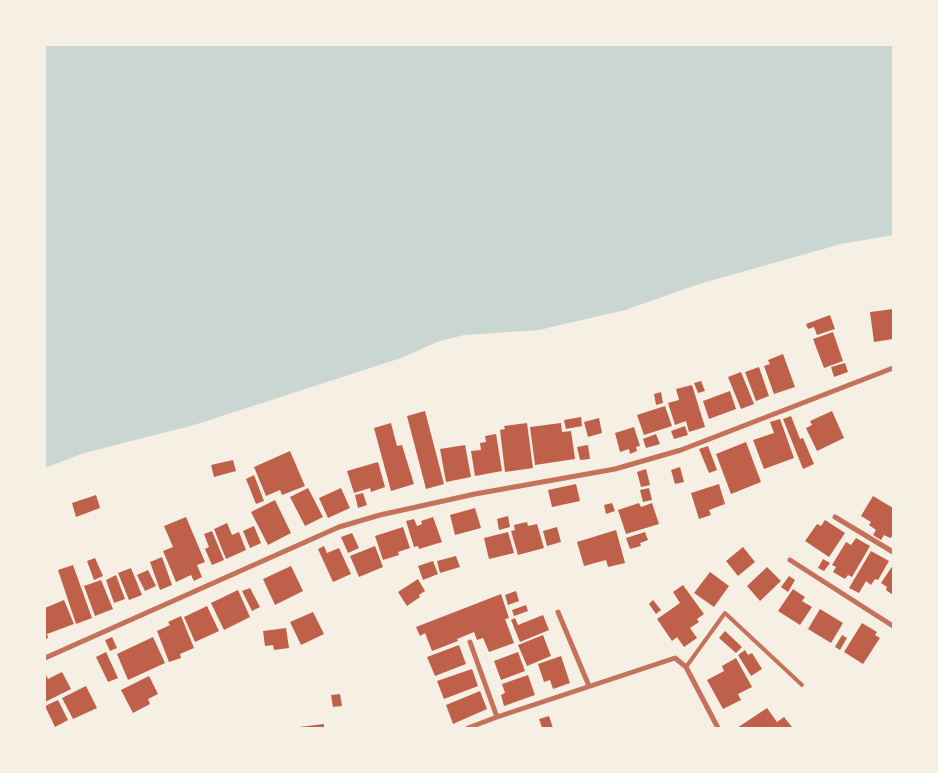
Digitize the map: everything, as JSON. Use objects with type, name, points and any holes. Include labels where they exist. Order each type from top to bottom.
[{"type":"street","points":[[45,658],[339,527],[380,515],[475,494],[615,469],[681,450],[893,368]]},
{"type":"street","points":[[835,518],[893,552]]},
{"type":"street","points":[[790,560],[893,626]]},
{"type":"street","points":[[558,612],[589,686]]},
{"type":"street","points":[[470,642],[497,717]]},
{"type":"street","points":[[468,728],[675,658],[686,668],[718,728]]},
{"type":"lane","points":[[686,668],[725,613],[802,685]]},
{"type":"shaded area","points":[[45,45],[893,45],[893,235],[841,244],[699,284],[625,310],[539,330],[464,335],[439,341],[401,358],[194,425],[84,453],[45,468]]},
{"type":"building","points":[[893,309],[893,339],[874,342],[870,312]]},
{"type":"building","points":[[830,315],[835,329],[817,335],[814,327],[808,329],[806,324]]},
{"type":"building","points":[[833,332],[843,361],[824,368],[813,339]]},
{"type":"building","points":[[783,354],[795,387],[774,394],[764,366],[770,364],[768,360]]},
{"type":"building","points":[[845,363],[848,372],[834,377],[831,367]]},
{"type":"building","points":[[759,367],[769,396],[756,401],[745,372]]},
{"type":"building","points":[[741,372],[754,404],[741,409],[728,377]]},
{"type":"building","points":[[701,381],[705,391],[698,393],[694,383]]},
{"type":"building","points":[[692,385],[705,427],[689,432],[686,421],[675,425],[668,403],[679,400],[676,389]]},
{"type":"building","points":[[730,391],[736,409],[709,419],[703,401]]},
{"type":"building","points":[[661,392],[663,403],[656,405],[654,394]]},
{"type":"building","points":[[665,406],[672,426],[644,435],[637,415]]},
{"type":"building","points":[[425,411],[444,484],[426,489],[407,416]]},
{"type":"building","points":[[832,411],[844,438],[817,451],[806,428],[812,425],[810,421]]},
{"type":"building","points":[[791,416],[800,439],[803,438],[814,464],[803,469],[783,419]]},
{"type":"building","points":[[581,417],[582,426],[566,429],[564,420]]},
{"type":"building","points":[[599,418],[602,433],[588,437],[584,422]]},
{"type":"building","points":[[780,419],[794,458],[764,469],[753,440],[774,433],[770,422]]},
{"type":"building","points":[[391,423],[397,446],[402,445],[414,484],[391,491],[374,428]]},
{"type":"building","points":[[527,423],[533,468],[505,472],[500,430],[505,429],[504,426]]},
{"type":"building","points":[[561,423],[562,432],[571,431],[575,459],[535,465],[530,427]]},
{"type":"building","points":[[685,426],[688,435],[674,439],[671,431]]},
{"type":"building","points":[[634,427],[640,446],[636,447],[637,451],[630,454],[629,449],[620,452],[615,433]]},
{"type":"building","points":[[496,434],[502,471],[475,476],[471,451],[481,450],[480,443],[486,442],[485,436]]},
{"type":"building","points":[[656,434],[660,444],[646,448],[643,439]]},
{"type":"building","points":[[746,442],[761,482],[731,494],[716,454]]},
{"type":"building","points":[[465,445],[471,477],[446,482],[440,449]]},
{"type":"building","points":[[588,445],[590,459],[580,460],[577,447]]},
{"type":"building","points":[[708,446],[717,470],[709,473],[699,449]]},
{"type":"building","points":[[290,451],[305,486],[282,495],[280,490],[266,496],[254,467]]},
{"type":"building","points":[[233,460],[236,471],[214,477],[211,465]]},
{"type":"building","points":[[378,462],[385,487],[371,492],[370,488],[354,493],[347,471]]},
{"type":"building","points":[[680,467],[684,482],[675,484],[671,470]]},
{"type":"building","points":[[646,469],[650,485],[641,487],[637,472]]},
{"type":"building","points":[[254,475],[264,501],[256,504],[246,479]]},
{"type":"building","points":[[576,484],[580,501],[552,507],[548,490]]},
{"type":"building","points":[[719,484],[725,504],[709,510],[711,515],[699,519],[691,493]]},
{"type":"building","points":[[308,488],[323,517],[305,526],[290,497]]},
{"type":"building","points":[[341,488],[350,508],[328,518],[319,498]]},
{"type":"building","points":[[649,488],[652,500],[643,502],[640,490]]},
{"type":"building","points":[[363,493],[367,505],[358,508],[355,495]]},
{"type":"building","points":[[96,495],[100,508],[76,517],[72,503]]},
{"type":"building","points":[[873,496],[893,508],[893,536],[890,538],[884,535],[881,540],[873,535],[876,530],[869,525],[871,522],[861,516]]},
{"type":"building","points":[[275,500],[291,533],[268,545],[251,512]]},
{"type":"building","points":[[612,503],[615,511],[606,514],[604,505]]},
{"type":"building","points":[[639,503],[641,507],[652,503],[659,524],[626,534],[618,510]]},
{"type":"building","points":[[475,508],[481,528],[455,535],[450,515]]},
{"type":"building","points":[[508,516],[510,527],[499,530],[497,519]]},
{"type":"building","points":[[186,517],[205,562],[197,565],[202,577],[194,581],[191,575],[176,582],[163,551],[173,547],[164,526]]},
{"type":"building","points":[[433,517],[442,542],[419,549],[418,546],[414,547],[406,521],[414,519],[417,526],[422,524],[421,521]]},
{"type":"building","points":[[825,520],[845,533],[829,557],[805,541],[817,524],[821,526]]},
{"type":"building","points":[[527,522],[528,526],[537,524],[544,548],[518,555],[511,531],[515,530],[514,525]]},
{"type":"building","points":[[227,523],[232,535],[239,532],[246,550],[226,559],[214,529]]},
{"type":"building","points":[[254,526],[261,543],[250,548],[243,531]]},
{"type":"building","points":[[403,527],[410,548],[398,552],[399,555],[383,560],[375,536]]},
{"type":"building","points":[[557,527],[561,542],[547,546],[543,531]]},
{"type":"building","points":[[616,530],[625,563],[608,567],[606,560],[584,566],[577,542]]},
{"type":"building","points":[[212,531],[224,560],[212,565],[205,549],[209,547],[204,534]]},
{"type":"building","points":[[508,532],[514,553],[489,559],[484,538]]},
{"type":"building","points":[[645,532],[648,540],[640,543],[641,546],[630,549],[626,538]]},
{"type":"building","points":[[352,533],[359,548],[348,553],[341,537]]},
{"type":"building","points":[[856,538],[870,546],[852,577],[848,575],[845,579],[833,572],[836,567],[832,565],[846,542],[851,545]]},
{"type":"building","points":[[324,546],[327,553],[339,548],[351,574],[333,582],[318,549]]},
{"type":"building","points":[[375,546],[383,567],[359,577],[350,556]]},
{"type":"building","points":[[743,547],[755,562],[738,576],[726,561]]},
{"type":"building","points":[[871,551],[889,561],[878,580],[875,579],[871,585],[866,581],[859,593],[849,588]]},
{"type":"building","points":[[456,556],[460,567],[440,573],[437,561]]},
{"type":"building","points":[[162,557],[172,585],[160,590],[150,562]]},
{"type":"building","points":[[95,558],[103,576],[94,580],[87,561]]},
{"type":"building","points":[[823,559],[830,563],[824,571],[818,568]]},
{"type":"building","points":[[433,561],[438,574],[423,580],[418,566]]},
{"type":"building","points":[[73,565],[92,618],[76,624],[58,570]]},
{"type":"building","points":[[893,565],[893,595],[881,583]]},
{"type":"building","points":[[291,566],[303,591],[275,605],[263,579]]},
{"type":"building","points":[[767,567],[781,581],[760,601],[747,586]]},
{"type":"building","points":[[131,568],[142,595],[129,600],[118,573]]},
{"type":"building","points":[[148,570],[156,586],[145,591],[137,575]]},
{"type":"building","points":[[710,572],[729,586],[714,607],[694,593]]},
{"type":"building","points":[[116,575],[125,599],[114,603],[106,580]]},
{"type":"building","points":[[789,576],[795,580],[788,592],[781,587]]},
{"type":"building","points":[[418,579],[425,591],[407,606],[398,592]]},
{"type":"building","points":[[101,580],[113,609],[95,616],[84,586]]},
{"type":"building","points":[[683,585],[704,614],[697,619],[699,622],[690,628],[697,638],[684,647],[677,637],[672,641],[657,619],[680,603],[673,592]]},
{"type":"building","points":[[250,588],[260,607],[252,611],[242,591]]},
{"type":"building","points":[[793,589],[805,597],[802,601],[812,607],[800,625],[778,611]]},
{"type":"building","points":[[238,590],[250,617],[224,630],[211,603]]},
{"type":"building","points":[[516,591],[519,601],[508,605],[505,595]]},
{"type":"building","points":[[501,594],[509,618],[505,619],[514,643],[489,652],[483,638],[477,640],[474,632],[457,639],[458,641],[432,651],[425,633],[420,636],[416,627]]},
{"type":"building","points":[[64,600],[74,624],[47,634],[48,638],[45,639],[45,608]]},
{"type":"building","points":[[653,600],[661,610],[656,614],[649,604]]},
{"type":"building","points":[[526,605],[528,611],[514,616],[512,610]]},
{"type":"building","points":[[207,606],[219,631],[195,642],[184,617]]},
{"type":"building","points":[[820,609],[843,623],[831,643],[808,629]]},
{"type":"building","points":[[313,612],[324,634],[301,645],[290,622]]},
{"type":"building","points":[[543,615],[549,630],[520,642],[511,620],[515,618],[518,625]]},
{"type":"building","points":[[181,616],[194,648],[180,654],[181,658],[169,662],[157,631],[170,625],[168,622]]},
{"type":"building","points":[[862,623],[877,632],[875,635],[880,638],[863,664],[844,652]]},
{"type":"building","points":[[286,628],[289,648],[274,650],[273,645],[265,646],[263,631]]},
{"type":"building","points":[[725,631],[742,647],[736,653],[719,638]]},
{"type":"building","points":[[543,635],[551,656],[527,666],[518,645]]},
{"type":"building","points":[[842,635],[847,638],[840,650],[835,647]]},
{"type":"building","points":[[112,637],[117,648],[110,651],[105,640]]},
{"type":"building","points":[[153,637],[165,663],[128,680],[117,654]]},
{"type":"building","points":[[459,645],[466,664],[435,676],[427,657]]},
{"type":"building","points":[[745,650],[748,655],[752,653],[762,669],[751,676],[738,655]]},
{"type":"building","points":[[106,652],[118,678],[108,682],[96,657]]},
{"type":"building","points":[[518,652],[525,671],[501,680],[494,661]]},
{"type":"building","points":[[561,656],[570,683],[553,689],[550,680],[544,682],[538,664]]},
{"type":"building","points":[[736,658],[752,687],[738,694],[741,700],[723,709],[707,680],[724,671],[722,666]]},
{"type":"building","points":[[472,669],[478,686],[444,699],[437,681]]},
{"type":"building","points":[[62,672],[71,689],[45,702],[45,676],[48,679]]},
{"type":"building","points":[[528,675],[535,695],[504,706],[501,695],[505,693],[502,684]]},
{"type":"building","points":[[149,676],[158,694],[148,699],[150,704],[133,713],[121,690]]},
{"type":"building","points":[[86,686],[97,708],[73,719],[62,698]]},
{"type":"building","points":[[480,691],[487,709],[453,724],[446,705]]},
{"type":"building","points":[[340,694],[342,706],[333,707],[331,695]]},
{"type":"building","points":[[58,700],[68,720],[55,727],[45,706]]},
{"type":"building","points":[[767,708],[777,722],[784,717],[792,727],[737,728]]},
{"type":"building","points":[[549,716],[553,728],[542,728],[539,719]]},
{"type":"building","points":[[324,724],[324,728],[299,728],[299,727]]}]
